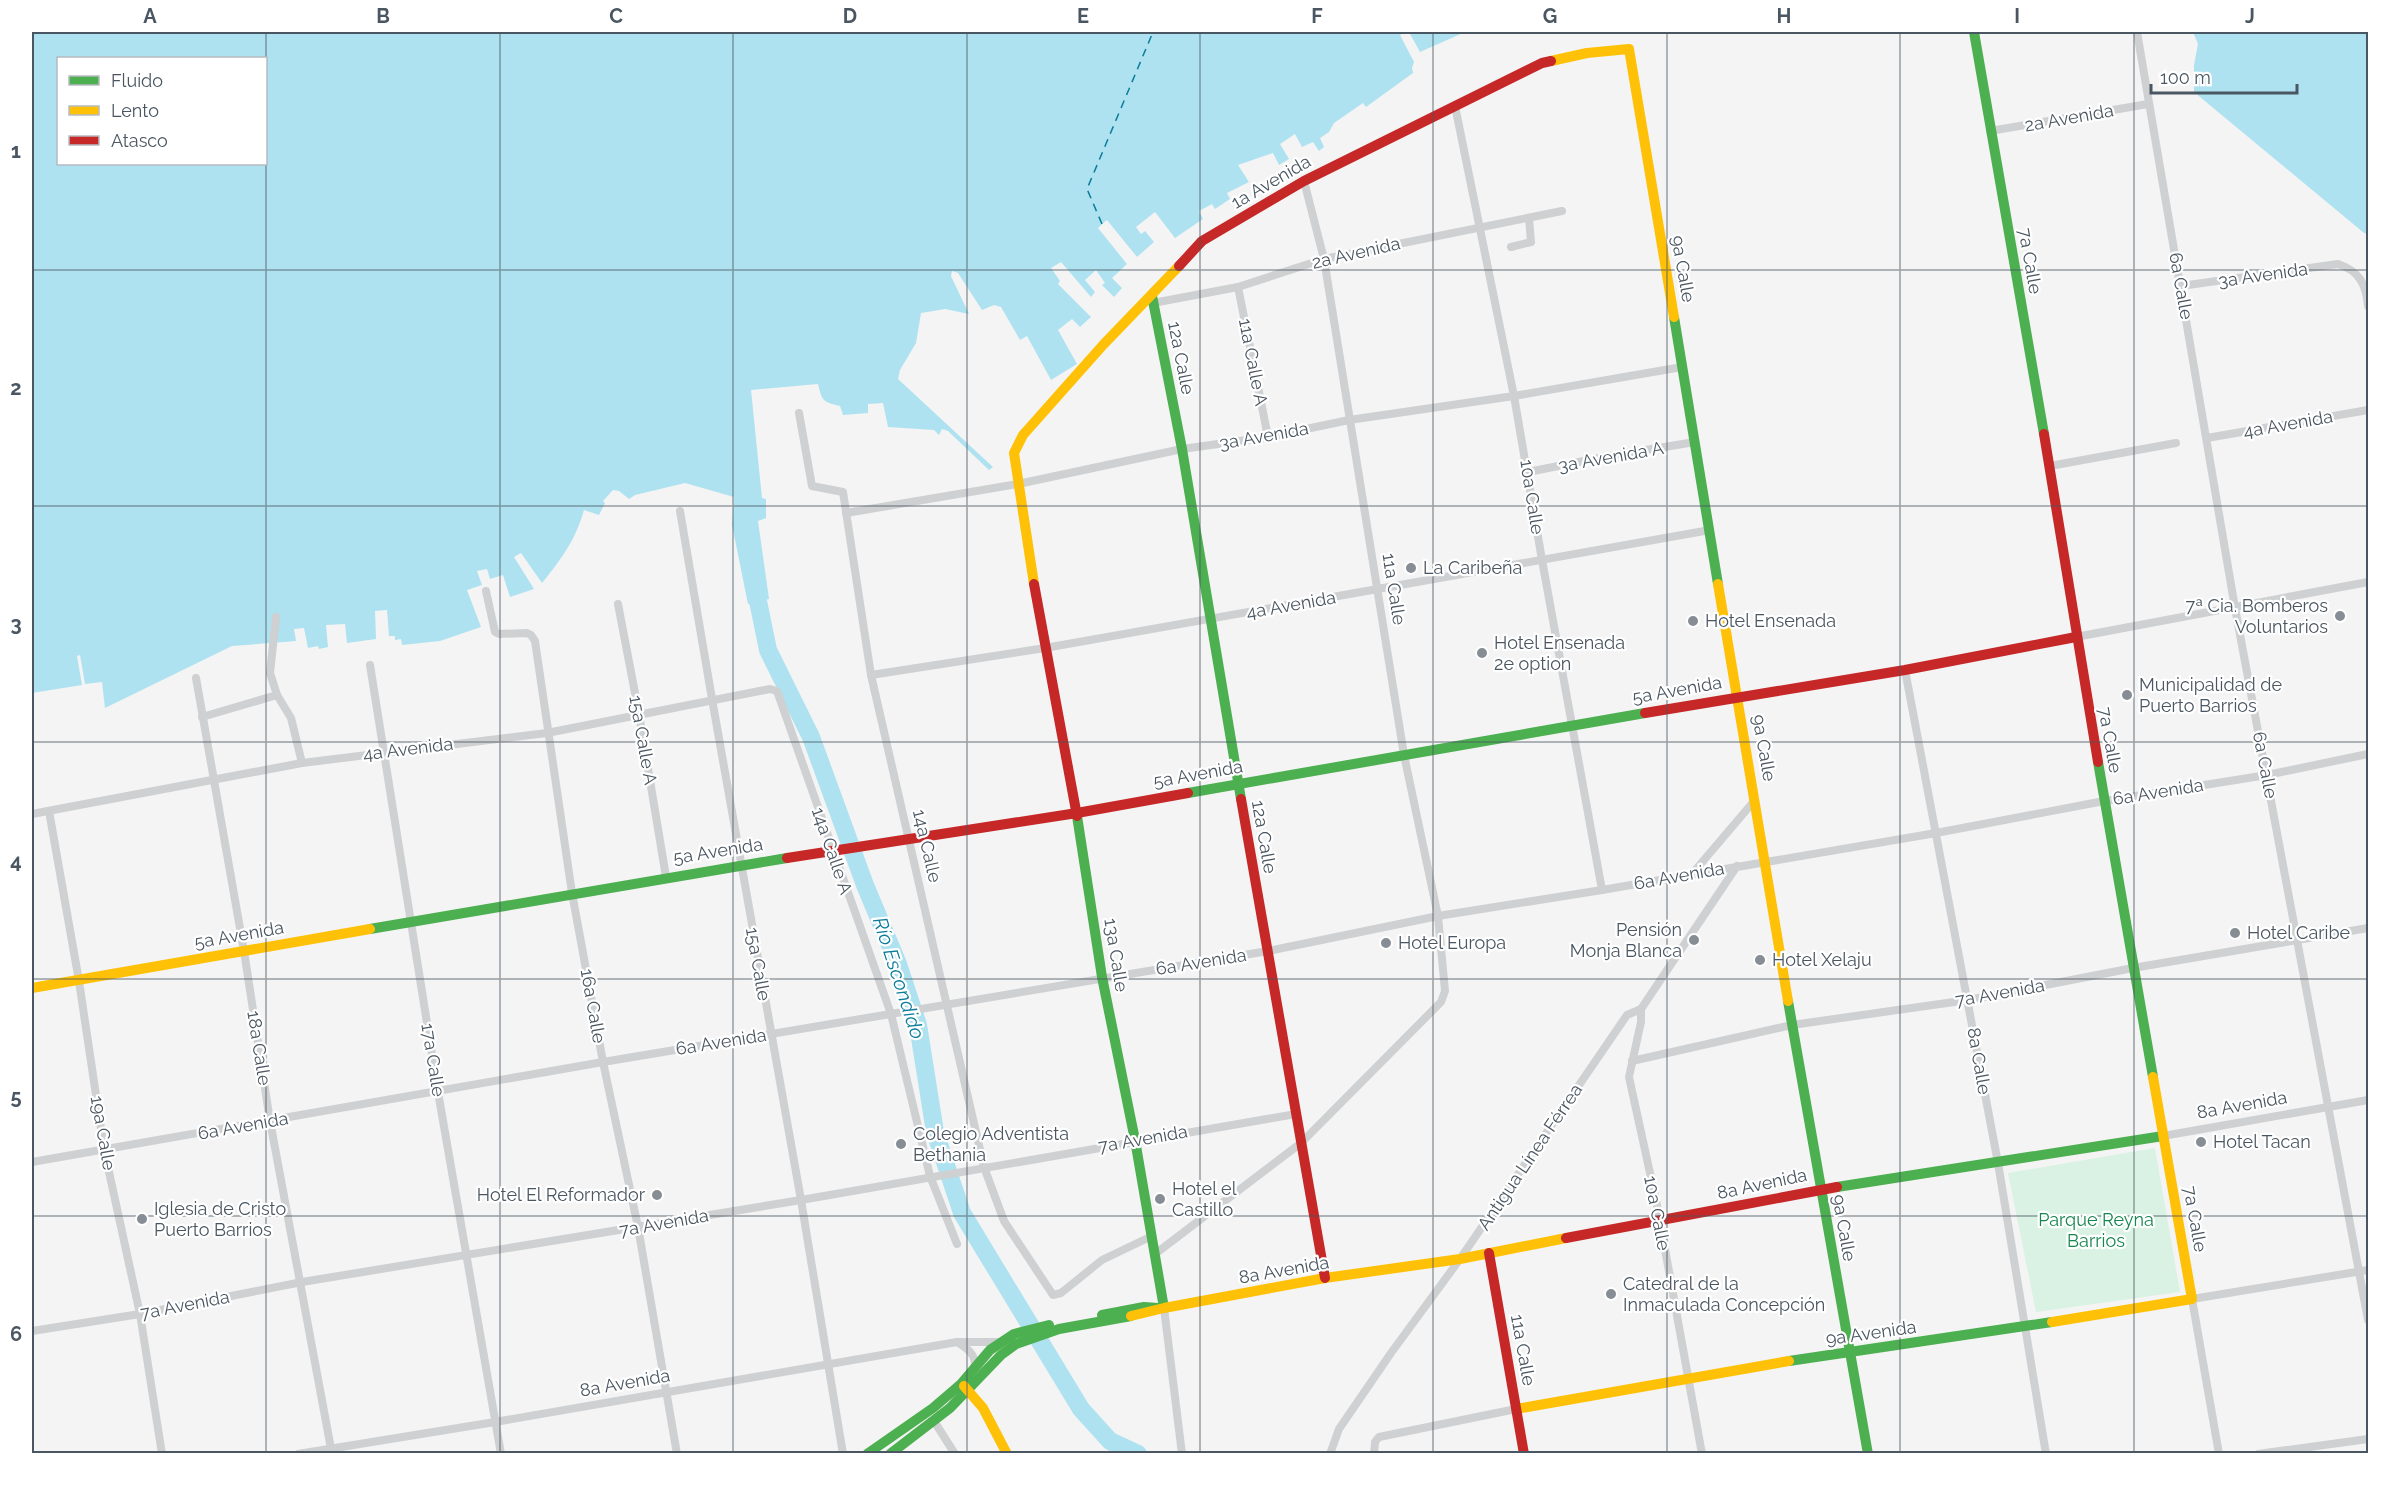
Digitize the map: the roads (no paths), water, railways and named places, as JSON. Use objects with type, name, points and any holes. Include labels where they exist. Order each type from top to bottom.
[{"type":"street","name":"7a Calle","points":[[1974,32],[2050,466],[2104,801],[2219,1454]]},
{"type":"street","name":"6a Calle","points":[[2137,32],[2235,608],[2330,1107],[2364,1271],[2368,1320]]},
{"type":"street","name":"1a Avenida","points":[[1014,462],[1014,453],[1023,435],[1103,345],[1152,299],[1202,241],[1304,181],[1542,63],[1587,52],[1629,49]]},
{"type":"street","name":"9a Calle","points":[[1629,49],[1792,1025],[1868,1454]]},
{"type":"street","name":"2a Avenida","points":[[1990,131],[2148,104]]},
{"type":"street","name":"10a Calle","points":[[1455,106],[1514,396],[1602,890]]},
{"type":"street","name":"11a Calle","points":[[1301,1143],[1441,1002],[1445,984],[1438,916],[1404,755],[1324,258],[1304,181]]},
{"type":"street","name":"2a Avenida","points":[[1152,299],[1238,287],[1324,258],[1562,211]]},
{"type":"street","points":[[1511,247],[1531,242],[1529,218]]},
{"type":"street","name":"3a Avenida","points":[[2181,286],[2338,264],[2360,277],[2365,285],[2368,306]]},
{"type":"street","name":"11a Calle A","points":[[1238,287],[1269,437]]},
{"type":"street","name":"12a Calle","points":[[1152,299],[1182,449],[1209,619],[1325,1278]]},
{"type":"street","name":"3a Avenida","points":[[846,513],[1018,484],[1182,449],[1269,437],[1349,420],[1514,396],[1682,366]]},
{"type":"street","name":"4a Avenida","points":[[2207,438],[2368,410]]},
{"type":"street","name":"14a Calle","points":[[799,413],[812,486],[843,492],[871,675],[909,839],[941,1005],[968,1091],[984,1167],[1004,1221],[1050,1294],[1057,1296],[1102,1260],[1152,1236]]},
{"type":"street","name":"3a Avenida A","points":[[1528,472],[1695,442]]},
{"type":"street","points":[[2050,466],[2176,443]]},
{"type":"street","name":"13a Calle","points":[[1014,462],[1045,648],[1077,813],[1102,977],[1152,1236],[1164,1308],[1182,1454]]},
{"type":"street","name":"15a Calle","points":[[680,511],[801,1200],[843,1454]]},
{"type":"street","name":"4a Avenida","points":[[871,675],[1045,648],[1710,530]]},
{"type":"street","name":"5a Avenida","points":[[32,988],[410,920],[741,864],[1077,813],[1572,724],[1905,670],[2368,582]]},
{"type":"street","name":"16a Calle","points":[[486,591],[495,632],[499,634],[527,633],[531,634],[535,641],[572,893],[603,1062],[638,1227],[677,1454]]},
{"type":"street","name":"15a Calle A","points":[[618,603],[666,877]]},
{"type":"street","points":[[276,617],[270,664],[272,684],[291,718],[302,763]]},
{"type":"street","name":"17a Calle","points":[[370,665],[438,1092],[501,1454]]},
{"type":"street","name":"8a Calle","points":[[1905,670],[1998,1163],[2046,1454]]},
{"type":"street","name":"18a Calle","points":[[196,678],[244,951],[270,1121],[332,1450]]},
{"type":"street","name":"4a Avenida","points":[[32,814],[302,763],[385,751],[547,733],[770,689],[777,691],[781,698]]},
{"type":"street","points":[[202,717],[277,695]]},
{"type":"street","name":"14a Calle A","points":[[781,698],[837,850],[892,1014],[934,1176],[957,1244]]},
{"type":"street","name":"6a Avenida","points":[[32,1162],[603,1062],[1268,951],[1438,916],[1936,833],[2104,801],[2266,775],[2368,754]]},
{"type":"street","points":[[1691,874],[1755,800]]},
{"type":"street","name":"19a Calle","points":[[49,811],[80,981],[104,1149],[140,1314],[162,1454]]},
{"type":"street","name":"Antigua Línea Férrea","points":[[1330,1454],[1339,1429],[1391,1353],[1460,1259],[1627,1015],[1641,1009],[1737,866]]},
{"type":"street","name":"7a Avenida","points":[[1632,1060],[1792,1025],[1968,1000],[2133,968],[2368,928]]},
{"type":"street","name":"10a Calle","points":[[1641,1009],[1641,1022],[1629,1077],[1659,1222],[1702,1454]]},
{"type":"street","name":"8a Avenida","points":[[965,1387],[975,1368],[990,1350],[1003,1342],[1026,1334],[1058,1327],[1145,1315],[1164,1308],[1325,1278],[1460,1259],[1821,1189],[1998,1163],[2368,1100]]},
{"type":"street","name":"7a Avenida","points":[[32,1331],[140,1314],[302,1282],[801,1200],[1135,1140],[1296,1114]]},
{"type":"street","points":[[1155,1254],[1301,1143]]},
{"type":"street","name":"11a Calle","points":[[1489,1253],[1524,1454]]},
{"type":"street","name":"9a Avenida","points":[[1374,1454],[1375,1442],[1379,1437],[1516,1409],[1849,1351],[1931,1341],[2364,1271]]},
{"type":"street","name":"8a Avenida","points":[[965,1387],[996,1357],[1026,1334]]},
{"type":"street","points":[[957,1342],[972,1352],[975,1368]]},
{"type":"street","name":"8a Avenida","points":[[298,1454],[957,1342],[1003,1342]]},
{"type":"street","points":[[890,1454],[934,1421],[965,1387]]},
{"type":"street","points":[[867,1454],[965,1387]]},
{"type":"street","points":[[965,1387],[1007,1454]]},
{"type":"street","points":[[934,1421],[955,1454]]},
{"type":"street","points":[[2258,1454],[2368,1439]]},
{"type":"water","points":[[32,32],[1406,32],[1400,35],[1414,62],[1413,73],[1366,107],[1363,103],[1334,123],[1329,132],[1320,138],[1324,147],[1319,151],[1313,142],[1302,147],[1295,134],[1280,144],[1289,159],[1279,165],[1273,153],[1238,165],[1249,182],[1227,193],[1230,199],[1215,209],[1212,204],[1199,211],[1203,219],[1175,238],[1155,212],[1136,227],[1141,234],[1145,231],[1154,242],[1137,257],[1106,221],[1098,228],[1127,264],[1112,278],[1122,288],[1114,297],[1102,285],[1105,283],[1096,270],[1085,280],[1095,292],[1091,297],[1061,262],[1051,268],[1060,281],[1058,284],[1091,317],[1080,327],[1072,319],[1058,330],[1077,364],[1051,380],[1027,336],[1020,340],[1001,307],[994,305],[982,310],[958,273],[952,271],[951,276],[969,314],[945,309],[921,313],[916,343],[900,370],[898,379],[993,467],[989,470],[948,431],[942,429],[939,435],[934,430],[888,427],[883,403],[868,404],[868,413],[843,415],[840,406],[824,400],[818,384],[751,390],[762,498],[766,499],[766,518],[758,521],[769,599],[748,604],[732,525],[734,497],[685,483],[635,495],[629,499],[619,491],[613,490],[603,501],[605,503],[599,515],[584,510],[567,549],[542,583],[521,553],[514,557],[534,589],[510,597],[503,575],[490,579],[487,569],[477,571],[482,585],[467,590],[481,627],[440,641],[402,645],[401,639],[395,640],[395,636],[389,636],[387,610],[375,611],[376,639],[347,643],[345,624],[326,625],[328,647],[308,648],[304,628],[294,629],[296,641],[232,646],[105,708],[102,682],[85,684],[80,655],[77,656],[82,685],[32,693]]},
{"type":"water","points":[[1409,32],[1465,32],[1420,52]]},
{"type":"water","points":[[2193,32],[2368,32],[2368,234],[2194,92],[2194,65],[2198,44]]},
{"type":"waterway","name":"Río Escondido","points":[[758,601],[768,650],[811,737],[865,885],[898,964],[918,1025],[935,1132],[962,1213],[1081,1409],[1110,1441],[1138,1454]]},
{"type":"place","name":"La Caribeña","points":[[1411,568]]},
{"type":"place","name":"7ª Cia. Bomberos Voluntarios","points":[[2340,616]]},
{"type":"place","name":"Hotel Ensenada","points":[[1693,621]]},
{"type":"place","name":"Hotel Ensenada 2e option","points":[[1482,653]]},
{"type":"place","name":"Municipalidad de Puerto Barrios","points":[[2127,695]]},
{"type":"place","name":"Hotel Caribe","points":[[2235,933]]},
{"type":"place","name":"Pensión Monja Blanca","points":[[1694,940]]},
{"type":"place","name":"Hotel Europa","points":[[1386,943]]},
{"type":"place","name":"Hotel Xelaju","points":[[1760,960]]},
{"type":"place","name":"Hotel Tacan","points":[[2201,1142]]},
{"type":"place","name":"Colegio Adventista Bethania","points":[[901,1144]]},
{"type":"place","name":"Hotel El Reformador","points":[[657,1195]]},
{"type":"place","name":"Hotel el Castillo","points":[[1160,1199]]},
{"type":"place","name":"Iglesia de Cristo Puerto Barrios","points":[[142,1219]]},
{"type":"place","name":"Catedral de la Inmaculada Concepción","points":[[1611,1294]]},
{"type":"park label","name":"Parque Reyna Barrios","points":[[2096,1230]]}]
